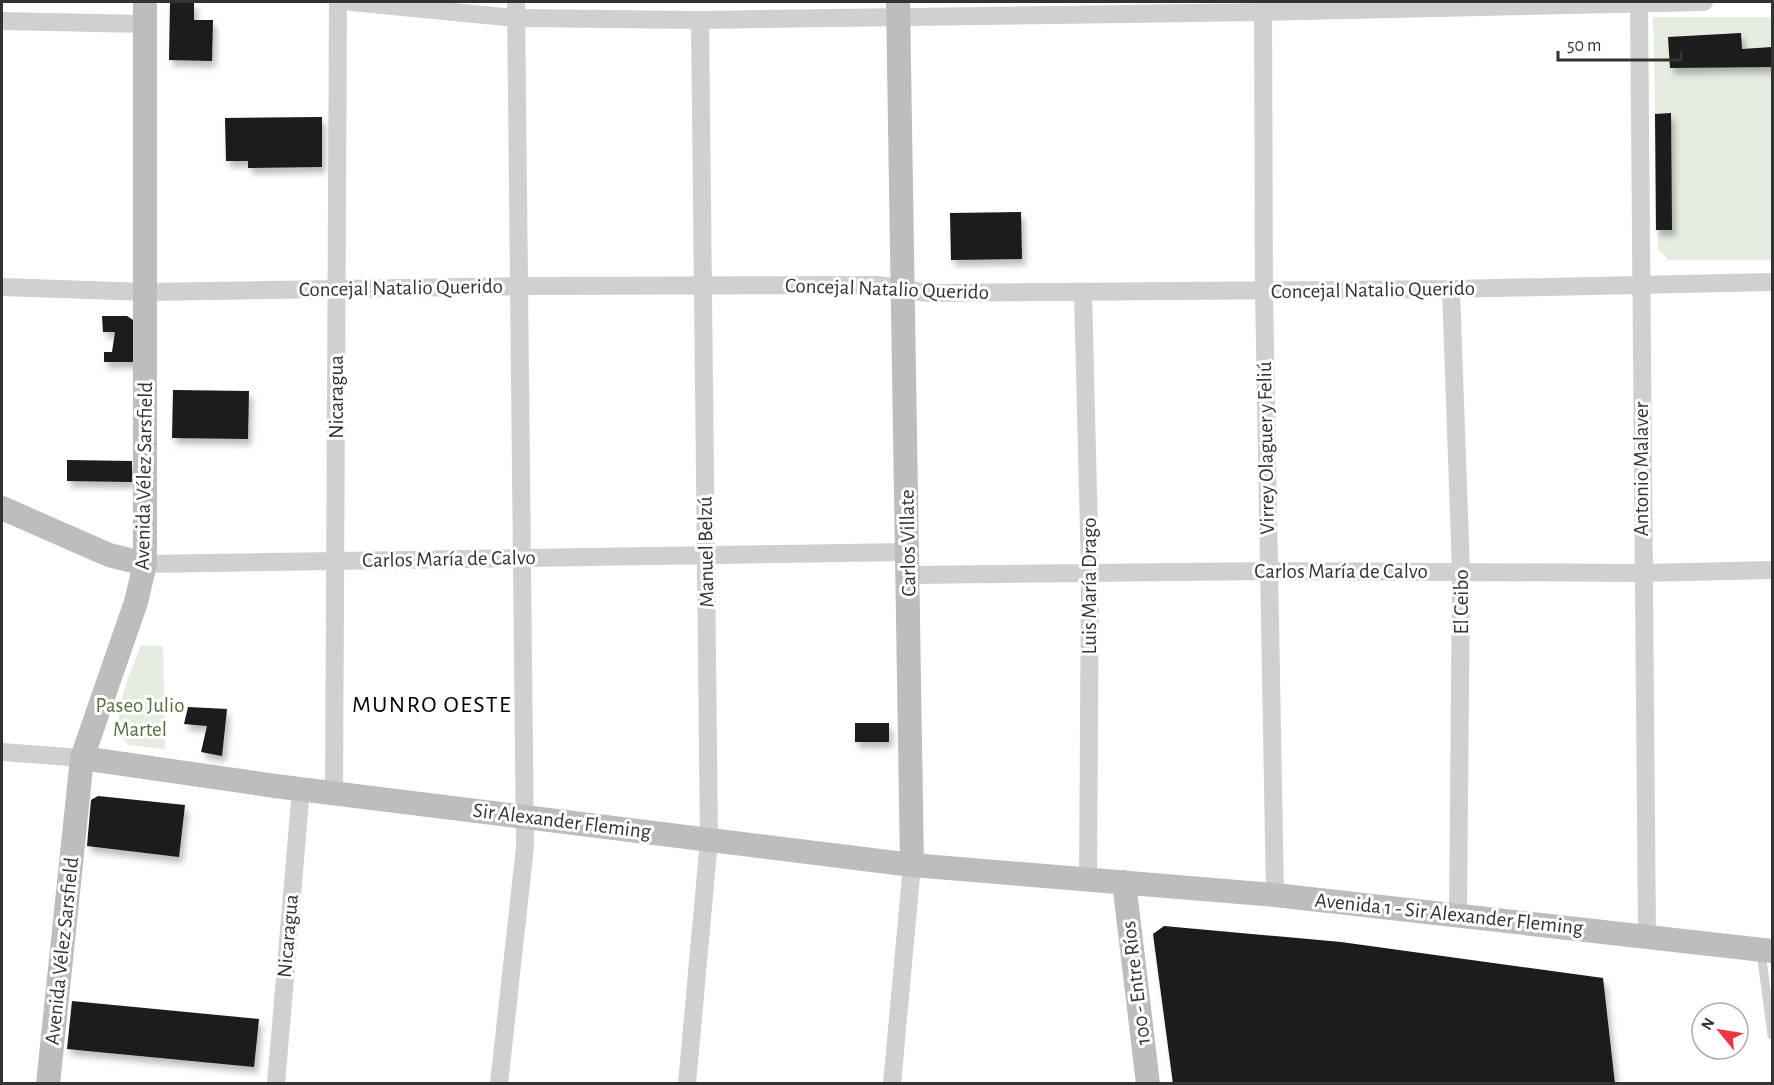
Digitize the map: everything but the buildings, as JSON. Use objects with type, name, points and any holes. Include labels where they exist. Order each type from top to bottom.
[{"type":"main road","name":"Carlos Villate","points":[[898,9],[912,865]]},
{"type":"main road","name":"Avenida Vélez Sarsfield","points":[[48,1083],[82,758],[136,602],[145,564],[145,13]]},
{"type":"main road","name":"Carlos María de Calvo","points":[[2,508],[109,555],[145,564]]},
{"type":"main road","name":"Sir Alexander Fleming","points":[[82,758],[302,789],[912,865],[1124,882]]},
{"type":"main road","name":"Avenida 1 - Sir Alexander Fleming","points":[[1124,882],[1275,895],[1767,950]]},
{"type":"main road","name":"100 - Entre Ríos","points":[[1124,882],[1148,1083]]},
{"type":"street","name":"Nicaragua","points":[[334,793],[338,2]]},
{"type":"street","points":[[351,2],[700,20],[898,9],[1704,2]]},
{"type":"street","name":"Antonio Malaver","points":[[1639,2],[1642,573],[1647,937]]},
{"type":"street","name":"Virrey Olaguer y Feliú","points":[[1264,7],[1264,291],[1275,895]]},
{"type":"street","points":[[499,1083],[525,847],[520,558],[516,10]]},
{"type":"street","points":[[2,21],[145,13]]},
{"type":"street","name":"Manuel Belzú","points":[[687,1083],[709,840],[700,20]]},
{"type":"street","name":"Concejal Natalio Querido","points":[[2,287],[146,292],[518,286],[878,285],[904,291],[928,293],[1083,293],[1451,289],[1773,282]]},
{"type":"street","name":"El Ceibo","points":[[1451,289],[1461,572],[1458,915]]},
{"type":"street","name":"Luis María Drago","points":[[1083,293],[1090,572],[1089,878]]},
{"type":"street","name":"Carlos María de Calvo","points":[[145,564],[706,556],[1090,572],[1642,573],[1773,570]]},
{"type":"street","name":"Sir Alexander Fleming","points":[[2,752],[82,758]]},
{"type":"street","name":"Nicaragua","points":[[276,1083],[302,789]]},
{"type":"street","name":"Carlos Villate","points":[[892,1083],[912,865]]},
{"type":"lane","points":[[1767,950],[1773,1035]]},
{"type":"green space","points":[[1653,17],[1772,17],[1772,260],[1668,260],[1658,249]]},
{"type":"green space","name":"Paseo Julio Martel","points":[[141,645],[163,646],[165,749],[129,745],[122,736],[119,725],[122,697]]},
{"type":"district","name":"MUNRO OESTE","points":[[432,705]]}]
